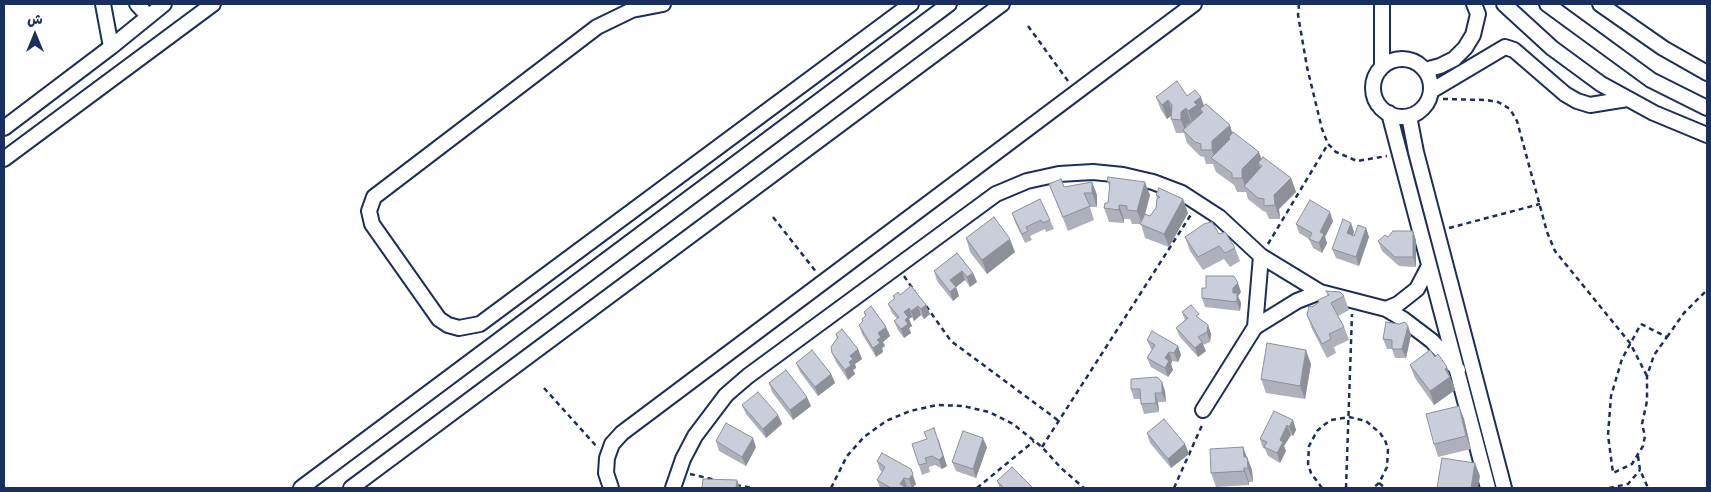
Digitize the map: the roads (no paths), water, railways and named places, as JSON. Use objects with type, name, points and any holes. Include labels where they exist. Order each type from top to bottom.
[{"type":"street","points":[[103,4],[111,47]]},
{"type":"street","points":[[137,4],[148,16]]},
{"type":"street","points":[[4,128],[111,47],[164,4]]},
{"type":"street","points":[[4,159],[213,4]]},
{"type":"street","points":[[663,4],[632,10],[597,27],[374,197],[369,211],[372,224],[439,319],[448,325],[459,328],[480,324],[911,4]]},
{"type":"street","points":[[300,488],[949,4]]},
{"type":"street","points":[[351,488],[1002,4]]},
{"type":"street","points":[[611,488],[606,473],[607,458],[612,444],[622,433],[1194,4]]},
{"type":"street","points":[[1382,4],[1382,67]]},
{"type":"street","points":[[1425,70],[1440,66],[1454,58],[1465,48],[1473,35],[1478,14],[1474,4]]},
{"type":"street","points":[[1504,4],[1558,53],[1627,99],[1682,126],[1707,135]]},
{"type":"street","points":[[1547,4],[1650,80],[1707,108]]},
{"type":"street","points":[[1600,4],[1662,48],[1707,73]]},
{"type":"street","points":[[1430,95],[1505,47],[1514,50],[1565,94],[1577,101],[1590,105],[1627,99]]},
{"type":"street","points":[[1404,59],[1420,64],[1425,70],[1431,84],[1430,95],[1421,110],[1409,116],[1389,113],[1379,104],[1374,92],[1375,78],[1382,67],[1389,62],[1404,59]]},
{"type":"street","points":[[1389,113],[1398,154],[1458,370],[1488,488]]},
{"type":"street","points":[[1409,116],[1416,152],[1504,488]]},
{"type":"street","points":[[673,488],[695,436],[726,395],[996,194],[1027,181],[1059,174],[1093,172],[1123,174],[1153,182],[1182,193],[1219,217],[1261,256],[1320,292],[1386,309],[1432,341],[1458,370]]},
{"type":"street","points":[[1255,327],[1261,256]]},
{"type":"street","points":[[1386,309],[1403,301],[1417,289],[1429,266]]},
{"type":"street","points":[[1205,407],[1255,327],[1290,305],[1320,292]]},
{"type":"street","points":[[1474,436],[1490,431]]}]
